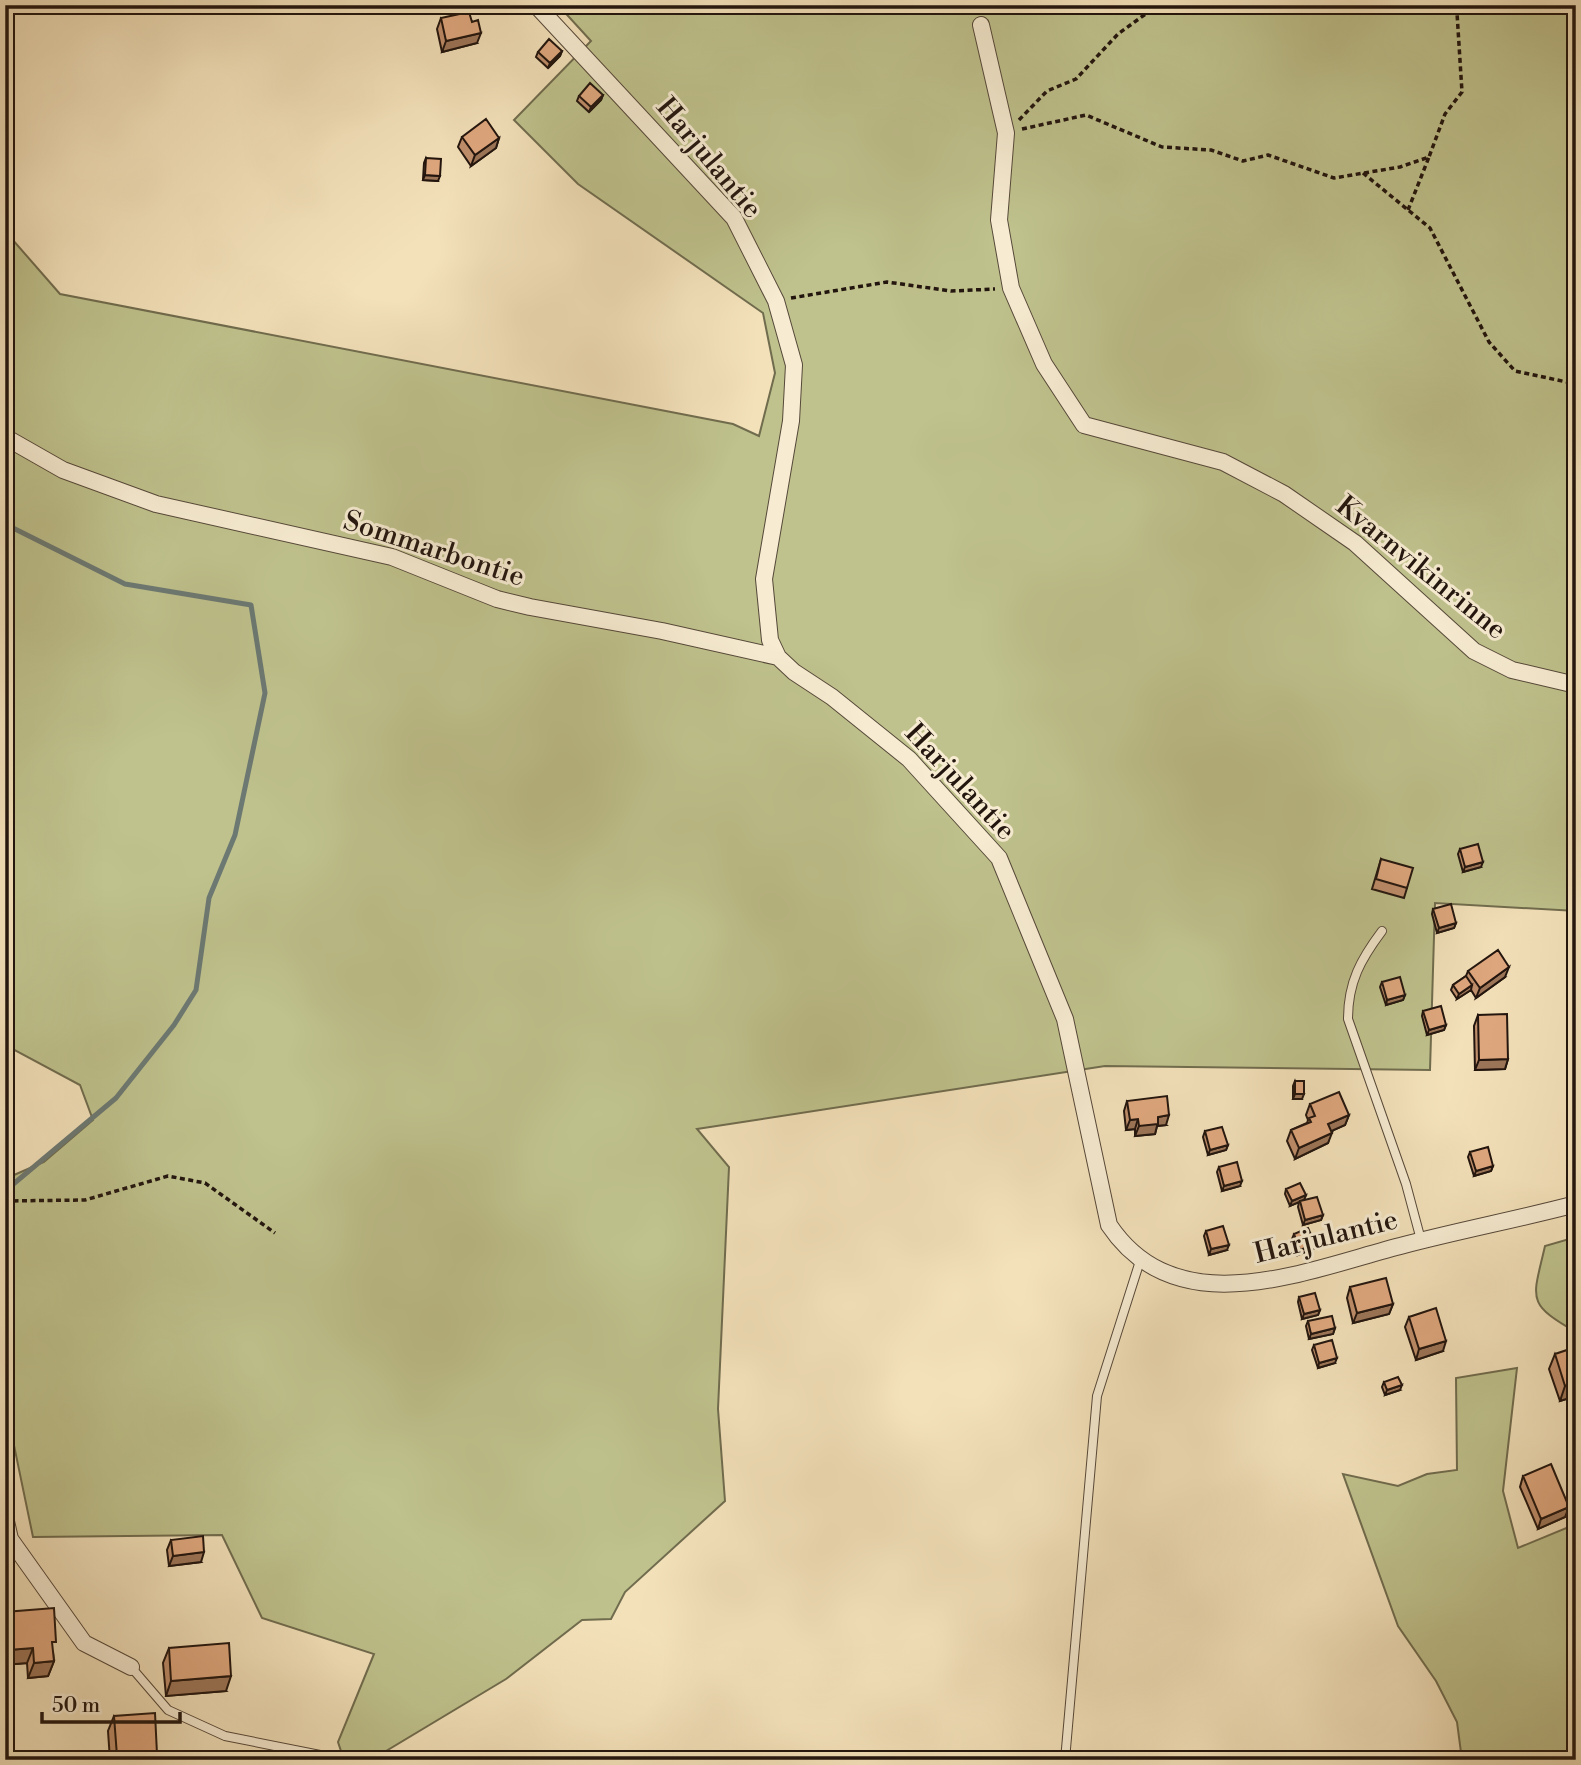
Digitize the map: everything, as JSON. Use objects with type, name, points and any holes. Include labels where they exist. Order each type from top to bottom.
[{"type":"street","name":"Harjulantie","points":[[536,5],[734,218],[776,301],[794,365],[791,421],[764,579],[770,640],[778,657],[909,759],[999,859],[1065,1019],[1109,1225],[1121,1244],[1140,1261],[1173,1276],[1202,1282],[1245,1284],[1295,1276],[1421,1240],[1576,1204]]},
{"type":"street","name":"Kvarnvikinrinne","points":[[981,25],[1006,133],[999,220],[1011,288],[1044,364],[1084,425],[1223,462],[1284,494],[1355,543],[1474,651],[1513,670],[1576,685]]},
{"type":"street","name":"Sommarbontie","points":[[5,437],[63,470],[156,504],[392,557],[519,604],[662,631],[778,657]]},
{"type":"street","points":[[5,1517],[10,1539],[84,1643],[131,1667]]},
{"type":"lane","points":[[1382,930],[1353,976],[1348,996],[1348,1019],[1406,1184],[1421,1240]]},
{"type":"lane","points":[[1065,1760],[1097,1396],[1140,1261]]},
{"type":"lane","points":[[131,1667],[168,1710],[226,1736],[320,1755],[323,1760]]},
{"type":"path","points":[[1006,133],[1047,91],[1076,79],[1118,34],[1158,5]]},
{"type":"path","points":[[1408,210],[1444,114],[1462,92],[1457,13],[1460,5]]},
{"type":"path","points":[[1006,133],[1086,115],[1162,146],[1212,150],[1242,161],[1268,155],[1334,178],[1400,167],[1429,158]]},
{"type":"path","points":[[1363,173],[1430,228],[1489,342],[1515,371],[1576,384]]},
{"type":"path","points":[[776,301],[887,282],[951,291],[1011,288]]},
{"type":"path","points":[[5,1201],[85,1200],[168,1176],[205,1183],[275,1233]]},
{"type":"green space","points":[[558,5],[1576,5],[1576,911],[1435,903],[1430,1070],[1105,1066],[697,1129],[729,1167],[718,1409],[725,1501],[625,1592],[611,1619],[582,1620],[506,1679],[371,1760],[344,1760],[338,1742],[374,1654],[262,1618],[222,1535],[33,1537],[5,1402],[14,1175],[44,1162],[93,1120],[80,1085],[5,1045],[5,231],[60,294],[733,424],[759,436],[775,373],[763,313],[578,184],[514,120],[591,41]]},
{"type":"green space","points":[[1576,1237],[1576,1332],[1548,1314],[1537,1298],[1536,1289],[1545,1246]]},
{"type":"green space","points":[[1517,1368],[1503,1491],[1518,1548],[1576,1524],[1576,1760],[1462,1760],[1457,1722],[1436,1681],[1398,1626],[1343,1474],[1398,1486],[1427,1474],[1457,1470],[1456,1378]]},
{"type":"building","points":[[469,12],[472,22],[478,20],[481,33],[446,41],[441,18]]},
{"type":"building","points":[[549,39],[562,51],[550,63],[538,52]]},
{"type":"building","points":[[590,83],[603,95],[591,107],[579,96]]},
{"type":"building","points":[[486,119],[499,138],[475,155],[462,137]]},
{"type":"building","points":[[426,158],[441,159],[440,176],[425,175]]},
{"type":"building","points":[[1478,844],[1483,862],[1465,867],[1460,849]]},
{"type":"building","points":[[1381,859],[1413,868],[1407,888],[1376,879]]},
{"type":"building","points":[[1451,904],[1456,923],[1439,928],[1433,909]]},
{"type":"building","points":[[1498,950],[1509,967],[1480,988],[1468,971]]},
{"type":"building","points":[[1466,976],[1472,985],[1459,994],[1453,985]]},
{"type":"building","points":[[1400,977],[1405,995],[1387,1000],[1382,982]]},
{"type":"building","points":[[1441,1006],[1446,1025],[1429,1030],[1423,1011]]},
{"type":"building","points":[[1507,1014],[1508,1059],[1479,1060],[1478,1015]]},
{"type":"building","points":[[1295,1081],[1304,1081],[1304,1094],[1295,1094]]},
{"type":"building","points":[[1339,1092],[1349,1115],[1328,1124],[1332,1133],[1299,1148],[1291,1130],[1311,1122],[1309,1118],[1315,1116],[1310,1104]]},
{"type":"building","points":[[1167,1096],[1169,1115],[1158,1117],[1158,1124],[1139,1126],[1138,1119],[1130,1120],[1127,1101]]},
{"type":"building","points":[[1222,1127],[1228,1145],[1210,1150],[1205,1131]]},
{"type":"building","points":[[1488,1147],[1493,1166],[1476,1171],[1470,1152]]},
{"type":"building","points":[[1237,1162],[1242,1181],[1224,1186],[1219,1167]]},
{"type":"building","points":[[1300,1183],[1306,1195],[1292,1201],[1286,1189]]},
{"type":"building","points":[[1317,1197],[1323,1215],[1305,1220],[1300,1201]]},
{"type":"building","points":[[1223,1226],[1229,1245],[1211,1249],[1206,1231]]},
{"type":"building","points":[[1308,1228],[1315,1244],[1300,1250],[1294,1234]]},
{"type":"building","points":[[1386,1278],[1393,1304],[1357,1313],[1350,1287]]},
{"type":"building","points":[[1315,1293],[1320,1310],[1304,1314],[1299,1297]]},
{"type":"building","points":[[1436,1308],[1446,1341],[1419,1349],[1409,1317]]},
{"type":"building","points":[[1332,1316],[1335,1328],[1311,1334],[1308,1321]]},
{"type":"building","points":[[1332,1340],[1337,1358],[1319,1363],[1314,1345]]},
{"type":"building","points":[[1576,1347],[1576,1383],[1565,1386],[1555,1354]]},
{"type":"building","points":[[1398,1377],[1402,1385],[1387,1390],[1384,1382]]},
{"type":"building","points":[[1551,1464],[1569,1507],[1541,1519],[1523,1476]]},
{"type":"building","points":[[203,1536],[204,1552],[173,1556],[171,1540]]},
{"type":"building","points":[[54,1608],[54,1661],[34,1663],[33,1648],[8,1650],[5,1612]]},
{"type":"building","points":[[229,1643],[231,1676],[171,1681],[169,1648]]},
{"type":"building","points":[[155,1713],[157,1754],[153,1754],[153,1760],[121,1760],[121,1756],[117,1756],[114,1716]]},
{"type":"waterway","points":[[5,524],[125,584],[251,605],[265,693],[235,835],[209,898],[196,990],[174,1025],[116,1098],[5,1191]]}]
